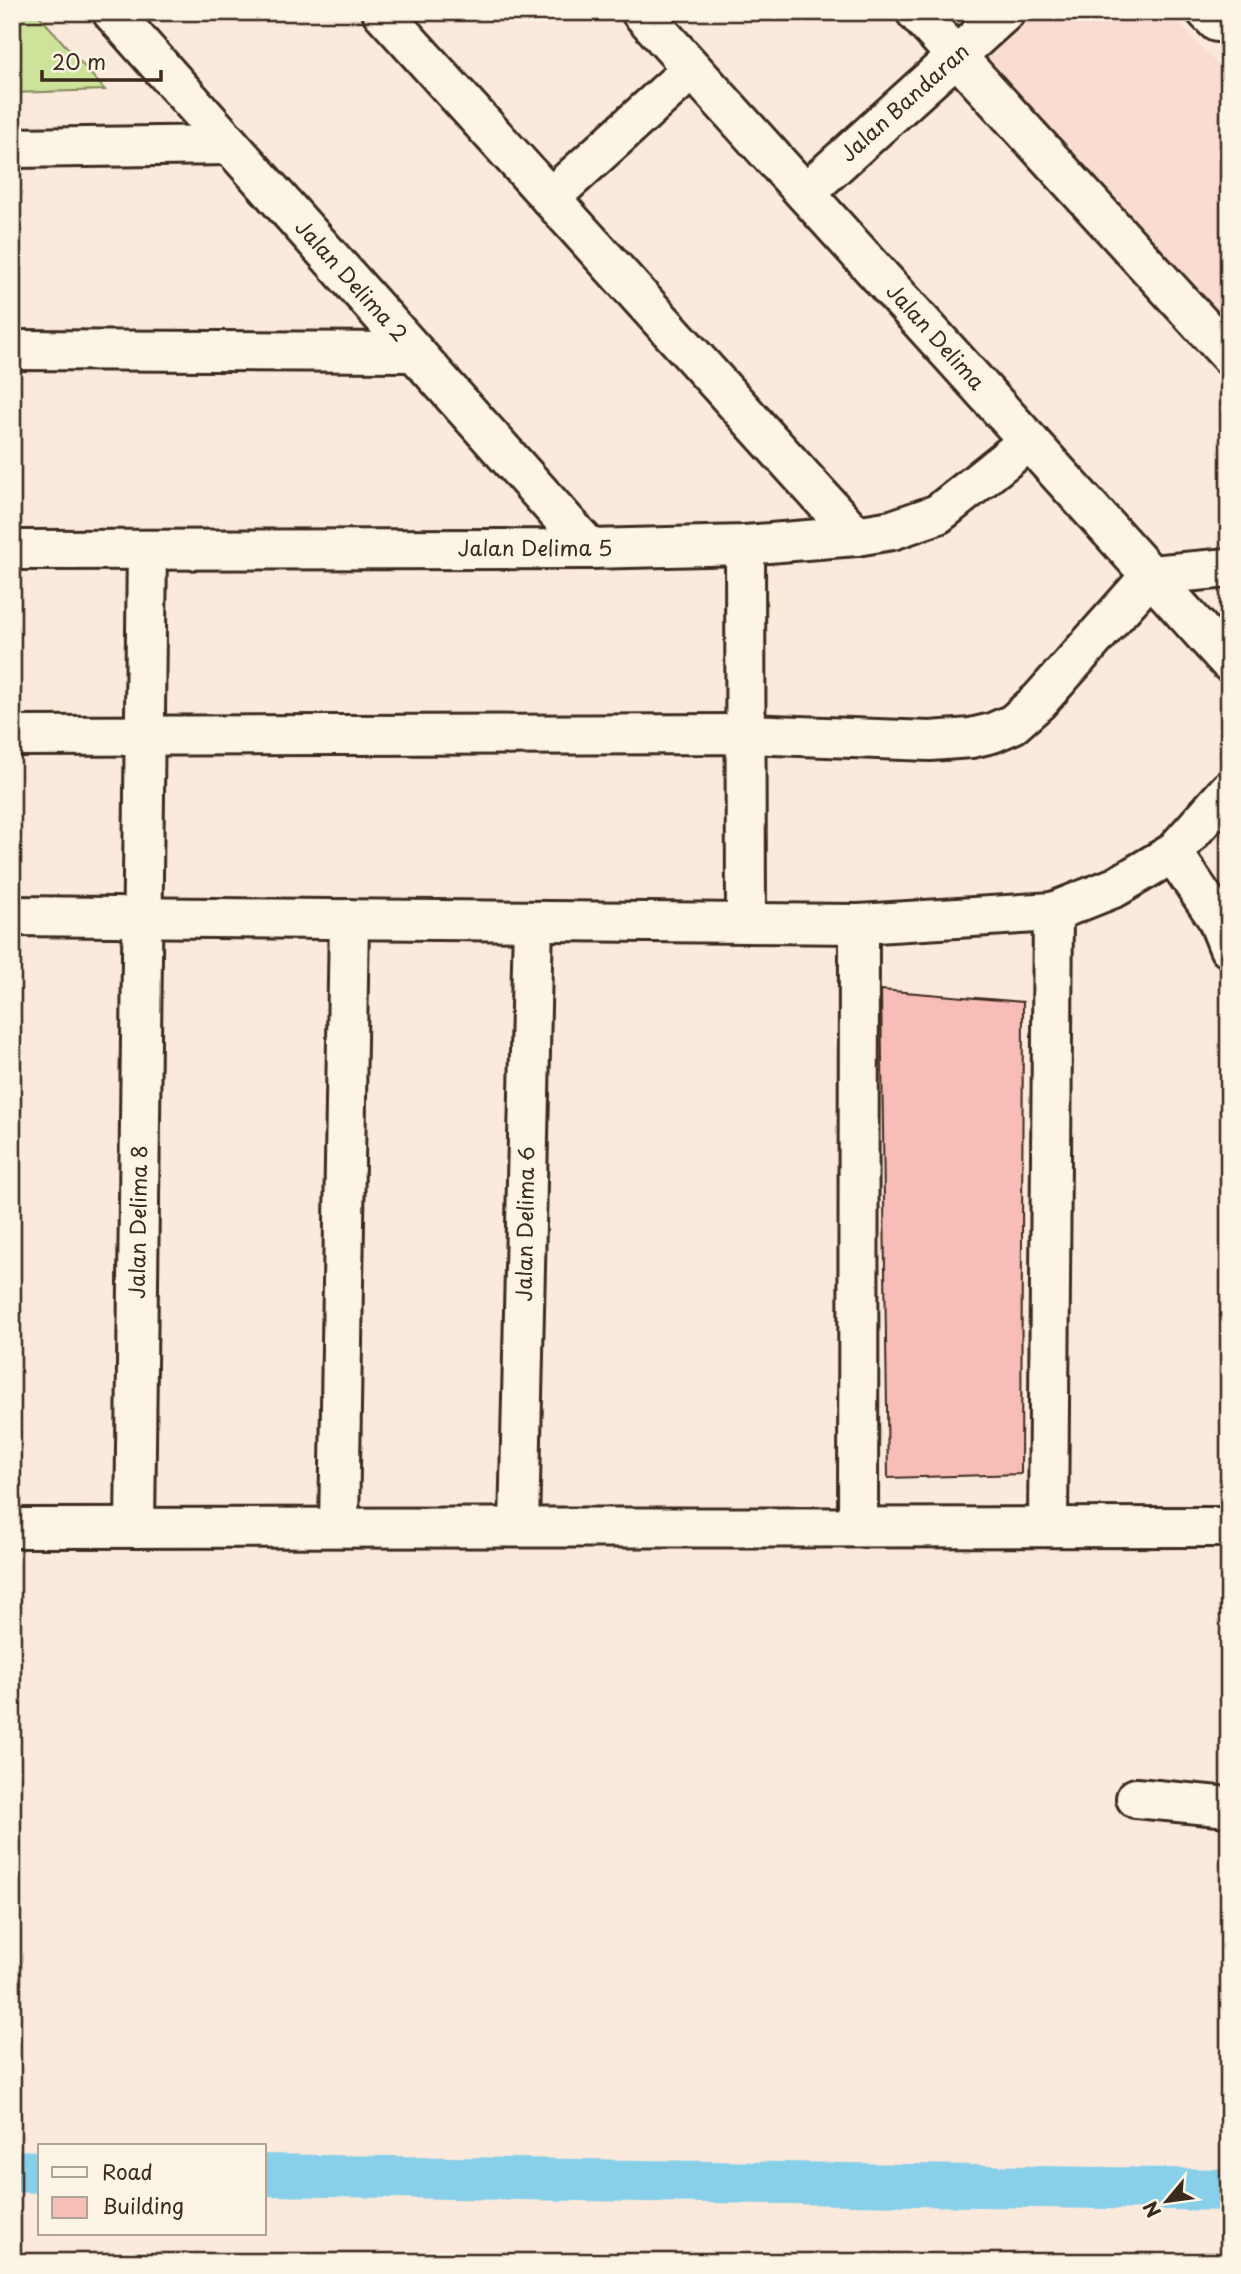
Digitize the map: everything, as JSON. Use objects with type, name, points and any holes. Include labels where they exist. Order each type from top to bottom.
[{"type":"street","name":"Jalan Delima 2","points":[[112,12],[590,549]]},
{"type":"street","points":[[382,12],[856,536]]},
{"type":"street","name":"Jalan Delima","points":[[641,12],[1229,662]]},
{"type":"street","points":[[916,12],[1229,355]]},
{"type":"street","name":"Jalan Bandaran","points":[[805,193],[1005,12]]},
{"type":"street","points":[[550,198],[692,69]]},
{"type":"street","points":[[12,148],[230,145]]},
{"type":"street","points":[[12,350],[414,352]]},
{"type":"street","name":"Jalan Delima 5","points":[[12,550],[590,549],[745,545],[856,536],[892,530],[938,514],[1029,441]]},
{"type":"street","points":[[745,545],[746,922]]},
{"type":"street","name":"Jalan Delima 8","points":[[135,1528],[147,550]]},
{"type":"street","points":[[12,736],[747,734],[930,741],[971,738],[1013,724],[1039,701],[1150,576],[1229,568]]},
{"type":"street","points":[[12,916],[859,924],[1053,912],[1116,887],[1173,853],[1229,790]]},
{"type":"street","points":[[1173,853],[1217,918],[1229,948]]},
{"type":"street","points":[[1048,1527],[1053,912]]},
{"type":"street","points":[[339,1527],[349,919]]},
{"type":"street","name":"Jalan Delima 6","points":[[519,1527],[533,921]]},
{"type":"street","points":[[858,1527],[859,924]]},
{"type":"street","points":[[12,1528],[1229,1527]]},
{"type":"street","points":[[1136,1798],[1229,1807]]},
{"type":"shaded area","points":[[911,12],[1169,12],[1229,77],[1229,364]]},
{"type":"green space","points":[[12,12],[36,12],[105,90],[12,93]]},
{"type":"building","points":[[881,990],[1023,1002],[1021,1474],[888,1478]]},
{"type":"waterway","points":[[12,2171],[38,2172]]},
{"type":"waterway","points":[[266,2175],[1229,2190]]}]
